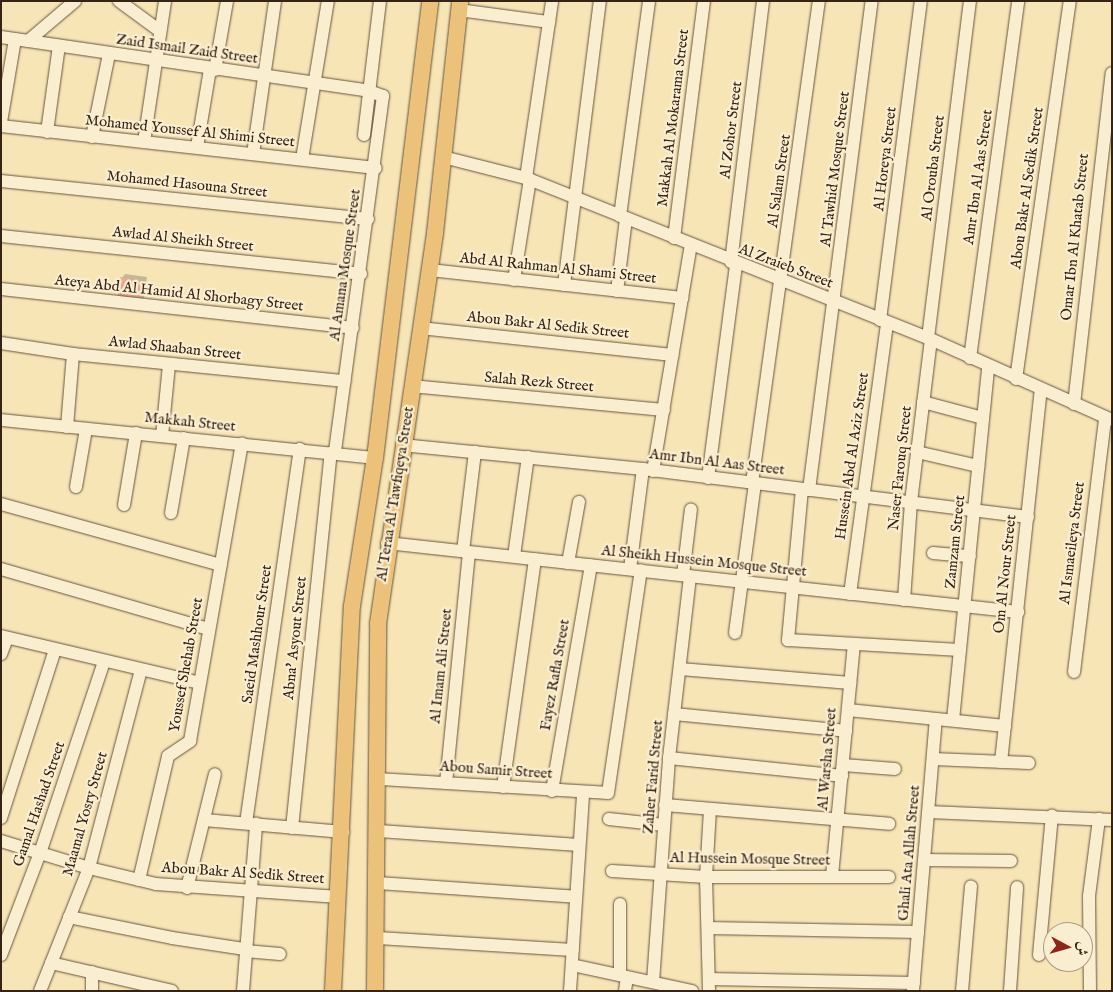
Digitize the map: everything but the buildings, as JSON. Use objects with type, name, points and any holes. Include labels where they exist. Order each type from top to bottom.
[{"type":"main road","name":"Al Teraa Al Tawfiqeya Street","points":[[333,991],[343,832],[352,606],[375,458],[430,1]]},
{"type":"main road","name":"Al Teraa Al Tawfiqeya Street","points":[[376,991],[379,830],[378,624],[387,543],[430,270],[459,6]]},
{"type":"street","points":[[1,122],[5,81],[22,40],[74,1]]},
{"type":"street","points":[[119,1],[160,31]]},
{"type":"street","points":[[144,142],[165,1]]},
{"type":"street","points":[[197,147],[227,1]]},
{"type":"street","points":[[254,154],[275,1]]},
{"type":"street","points":[[302,159],[316,84],[328,1]]},
{"type":"street","points":[[364,135],[380,1]]},
{"type":"street","points":[[514,280],[552,1]]},
{"type":"street","points":[[564,285],[600,1]]},
{"type":"street","points":[[617,291],[623,217],[649,1]]},
{"type":"street","name":"Makkah Al Mokarama Street","points":[[674,238],[704,1]]},
{"type":"street","name":"Al Zohor Street","points":[[708,478],[763,1]]},
{"type":"street","name":"Al Salam Street","points":[[754,483],[819,1]]},
{"type":"street","name":"Al Tawhid Mosque Street","points":[[854,645],[788,640],[791,587],[835,302],[872,1]]},
{"type":"street","name":"Al Horeya Street","points":[[884,321],[921,1]]},
{"type":"street","name":"Al Orouba Street","points":[[929,339],[970,1]]},
{"type":"street","name":"Amr Ibn Al Aas Street","points":[[970,358],[1018,1]]},
{"type":"street","name":"Abou Bakr Al Sedik Street","points":[[1016,379],[1070,1]]},
{"type":"street","points":[[459,6],[549,22]]},
{"type":"street","name":"Zaid Ismail Zaid Street","points":[[1,37],[156,62],[369,91]]},
{"type":"street","points":[[46,132],[58,46]]},
{"type":"street","points":[[92,137],[109,54]]},
{"type":"street","name":"Omar Ibn Al Khatab Street","points":[[1074,404],[1112,73]]},
{"type":"street","name":"Al Amana Mosque Street","points":[[333,453],[361,274],[384,98],[382,94],[369,91]]},
{"type":"street","name":"Mohamed Youssef Al Shimi Street","points":[[1,126],[376,168]]},
{"type":"street","name":"Al Zraieb Street","points":[[443,157],[528,179],[734,263],[929,339],[1108,419]]},
{"type":"street","name":"Mohamed Hasouna Street","points":[[1,181],[368,219]]},
{"type":"street","name":"Awlad Al Sheikh Street","points":[[1,236],[361,274]]},
{"type":"street","points":[[635,570],[648,470],[664,410],[691,245]]},
{"type":"street","name":"Abd Al Rahman Al Shami Street","points":[[430,270],[682,298]]},
{"type":"street","name":"Ateya Abd Al Hamid Al Shorbagy Street","points":[[1,289],[353,328]]},
{"type":"street","name":"Hussein Abd Al Aziz Street","points":[[850,594],[864,496],[884,321]]},
{"type":"street","name":"Abou Bakr Al Sedik Street","points":[[420,328],[673,355]]},
{"type":"street","name":"Naser Farouq Street","points":[[904,600],[911,502],[929,339]]},
{"type":"street","name":"Awlad Shaaban Street","points":[[1,343],[73,354],[345,381]]},
{"type":"street","points":[[66,427],[73,354]]},
{"type":"street","points":[[162,436],[169,364]]},
{"type":"street","name":"Zamzam Street","points":[[953,720],[988,367]]},
{"type":"street","name":"Salah Rezk Street","points":[[411,386],[664,410]]},
{"type":"street","name":"Om Al Nour Street","points":[[1001,762],[1042,390]]},
{"type":"street","points":[[923,402],[983,418]]},
{"type":"street","name":"Al Ismaeileya Street","points":[[1074,672],[1108,419]]},
{"type":"street","name":"Makkah Street","points":[[1,420],[375,458]]},
{"type":"street","points":[[76,487],[86,429]]},
{"type":"street","points":[[124,506],[136,433]]},
{"type":"street","points":[[171,513],[184,438]]},
{"type":"street","name":"Youssef Shehab Street","points":[[139,880],[168,756],[190,741],[242,444]]},
{"type":"street","name":"Amr Ibn Al Aas Street","points":[[402,445],[648,470],[1028,517]]},
{"type":"street","name":"Saeid Mashhour Street","points":[[243,991],[251,824],[300,449]]},
{"type":"street","name":"Al Imam Ali Street","points":[[446,783],[474,452]]},
{"type":"street","points":[[917,452],[978,466]]},
{"type":"street","name":"Abna' Asyout Street","points":[[292,828],[333,453]]},
{"type":"street","points":[[514,556],[528,458]]},
{"type":"street","points":[[735,634],[754,483]]},
{"type":"street","points":[[568,562],[579,502]]},
{"type":"street","points":[[1,504],[220,565]]},
{"type":"street","name":"Zaher Farid Street","points":[[653,982],[665,805],[680,669],[691,509]]},
{"type":"street","name":"Al Sheikh Hussein Mosque Street","points":[[387,543],[1018,612]]},
{"type":"street","points":[[933,553],[970,556]]},
{"type":"street","points":[[502,787],[535,559]]},
{"type":"street","name":"Fayez Rafla Street","points":[[552,791],[590,565]]},
{"type":"street","points":[[1,569],[209,630]]},
{"type":"street","name":"Abou Samir Street","points":[[379,779],[601,794],[610,790],[635,570]]},
{"type":"street","points":[[1,654],[4,637],[200,683]]},
{"type":"street","points":[[854,645],[960,650]]},
{"type":"street","name":"Al Warsha Street","points":[[832,876],[854,645]]},
{"type":"street","points":[[1,818],[55,650]]},
{"type":"street","name":"Gamal Hashad Street","points":[[1,955],[40,853],[104,662]]},
{"type":"street","points":[[680,669],[850,683]]},
{"type":"street","name":"Maamal Yosry Street","points":[[40,991],[89,868],[141,670]]},
{"type":"street","points":[[848,710],[1005,726]]},
{"type":"street","points":[[674,714],[846,731]]},
{"type":"street","name":"Ghali Ata Allah Street","points":[[914,987],[936,719]]},
{"type":"street","points":[[669,758],[842,770],[896,770]]},
{"type":"street","points":[[933,759],[1029,763]]},
{"type":"street","points":[[187,888],[215,774]]},
{"type":"street","points":[[570,991],[583,793]]},
{"type":"street","points":[[665,805],[838,818],[889,824]]},
{"type":"street","points":[[710,809],[706,876],[709,985],[914,987]]},
{"type":"street","points":[[929,812],[1106,819],[1089,896],[1090,991]]},
{"type":"street","points":[[1039,955],[1052,816]]},
{"type":"street","points":[[609,819],[664,825]]},
{"type":"street","points":[[204,820],[343,832]]},
{"type":"street","points":[[379,830],[579,845]]},
{"type":"street","name":"Abou Bakr Al Sedik Street","points":[[1,841],[89,868],[139,880],[187,888],[249,890],[339,897]]},
{"type":"street","points":[[925,860],[1011,861]]},
{"type":"street","name":"Al Hussein Mosque Street","points":[[612,871],[706,876],[889,877]]},
{"type":"street","points":[[378,883],[576,897]]},
{"type":"street","points":[[962,991],[971,886]]},
{"type":"street","points":[[1010,991],[1017,886]]},
{"type":"street","points":[[620,904],[625,991]]},
{"type":"street","points":[[69,917],[172,938],[280,954]]},
{"type":"street","points":[[708,928],[918,932]]},
{"type":"street","points":[[378,938],[573,950]]},
{"type":"street","points":[[51,962],[142,987],[172,991]]},
{"type":"street","points":[[572,965],[653,982],[670,988],[692,991]]},
{"type":"street","points":[[92,972],[92,991]]}]
